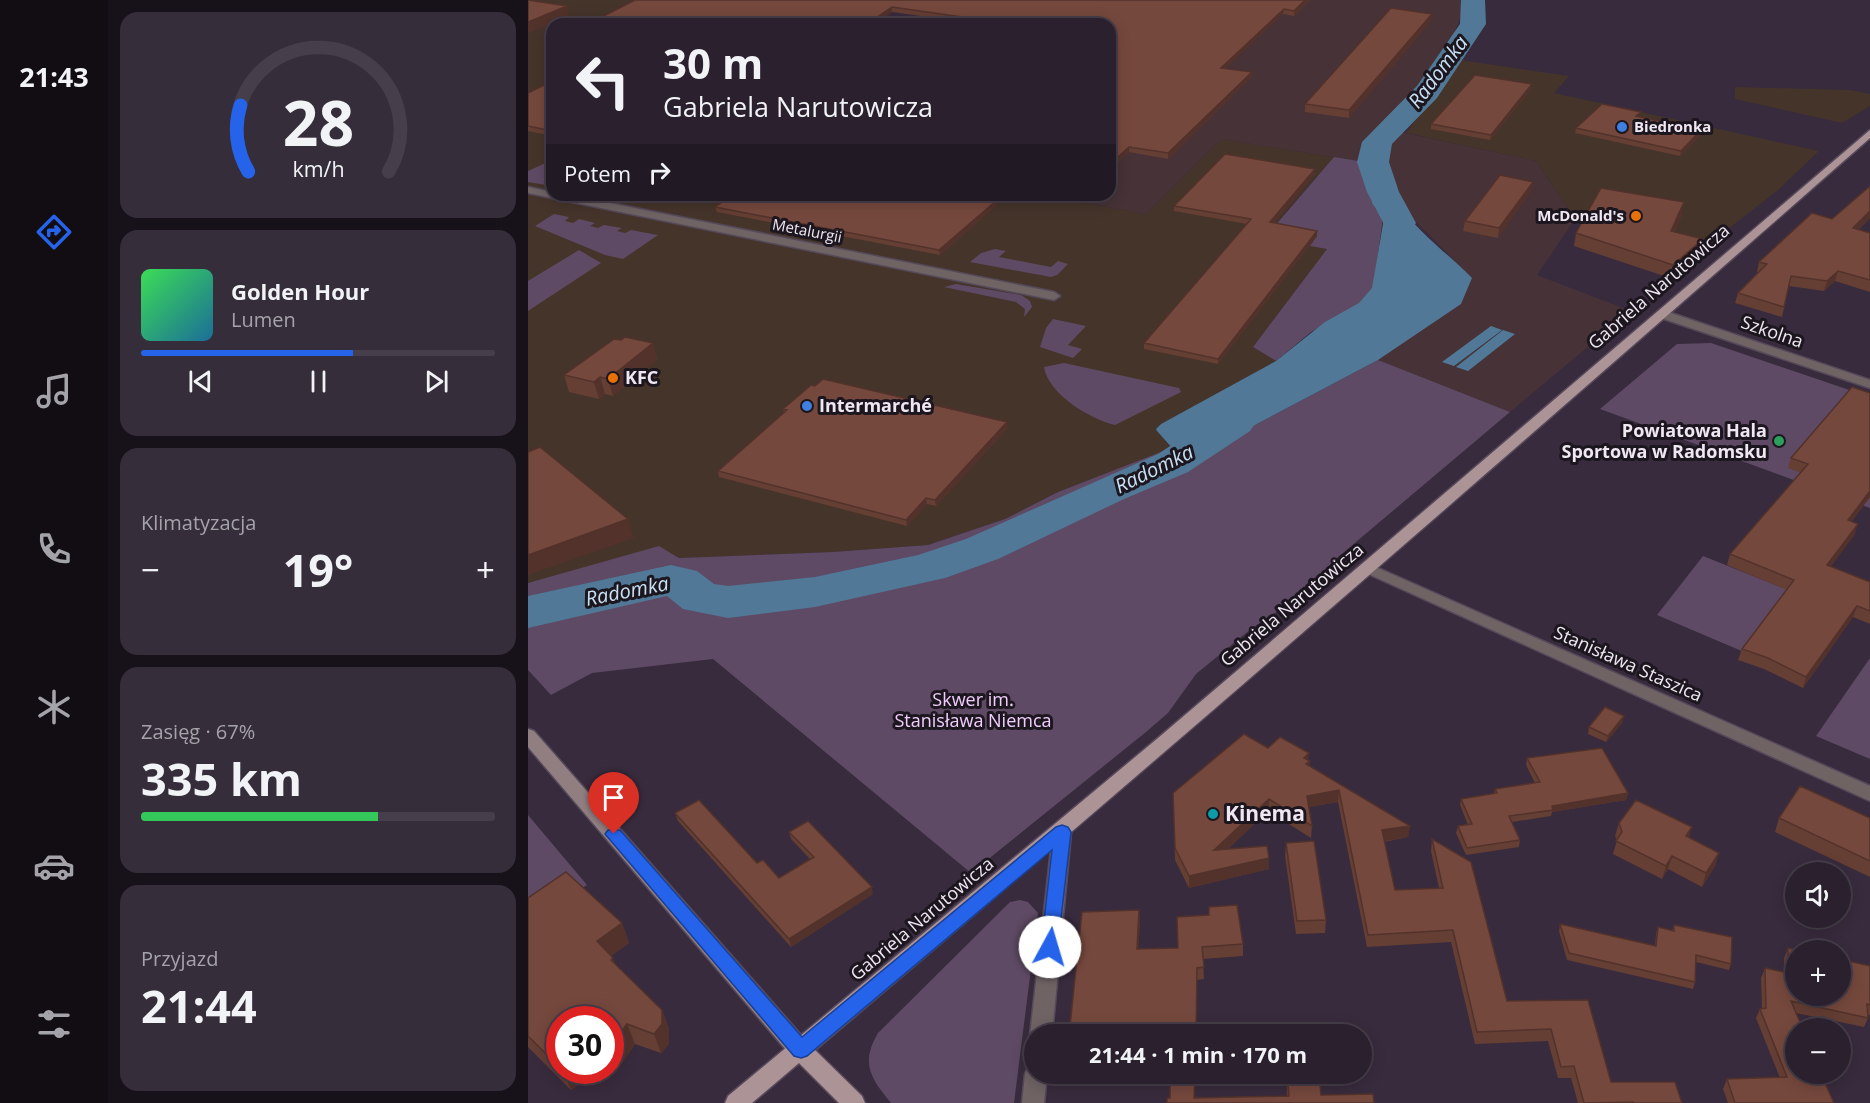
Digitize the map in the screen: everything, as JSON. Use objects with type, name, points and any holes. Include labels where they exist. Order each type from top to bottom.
[{"type":"main road","name":"Gabriela Narutowicza","points":[[736,1103],[1062,832],[1369,570],[1870,133]]},
{"type":"main road","points":[[801,1050],[854,1103]]},
{"type":"street","name":"Metalurgii","points":[[528,190],[546,194]]},
{"type":"street","name":"Metalurgii","points":[[583,201],[1054,296]]},
{"type":"street","name":"Szkolna","points":[[1662,314],[1870,384]]},
{"type":"street","name":"Stanisława Staszica","points":[[1369,570],[1870,794]]},
{"type":"street","points":[[528,735],[801,1050]]},
{"type":"street","points":[[1042,1024],[1062,832]]},
{"type":"street","points":[[1033,1103],[1035,1084]]},
{"type":"shaded area","points":[[528,0],[644,0],[606,18],[546,18],[546,201],[1076,201],[1146,214],[1221,139],[1334,157],[1273,227],[1318,236],[1311,246],[1327,249],[1253,347],[1276,361],[1161,424],[1156,429],[1171,448],[1058,492],[1005,519],[928,545],[833,552],[679,558],[664,549],[528,583]]},
{"type":"shaded area","points":[[935,0],[1462,0],[1463,11],[1452,39],[1413,98],[1381,128],[1536,161],[1575,219],[1537,275],[1631,311],[1510,412],[1384,363],[1378,360],[1461,303],[1472,278],[1400,206],[1383,165],[1221,139],[1146,214],[1076,201],[1116,201],[1116,18],[915,18],[939,3]]},
{"type":"shaded area","points":[[1460,60],[1569,76],[1554,93],[1819,151],[1778,190],[1699,252],[1575,219],[1536,161],[1406,133]]},
{"type":"shaded area","points":[[1735,87],[1850,90],[1870,94],[1870,106],[1842,123],[1735,99]]},
{"type":"green space","points":[[1334,157],[1365,162],[1375,208],[1383,218],[1375,275],[1389,288],[1311,332],[1276,361],[1253,347],[1327,249],[1310,246],[1317,236],[1273,228]]},
{"type":"green space","points":[[546,163],[546,185],[528,182],[528,171]]},
{"type":"green space","points":[[554,214],[569,217],[565,221],[573,223],[579,219],[595,223],[590,226],[598,228],[604,225],[622,228],[617,231],[625,233],[631,230],[658,235],[623,259],[605,255],[535,226]]},
{"type":"green space","points":[[995,249],[1006,251],[999,257],[1051,267],[1058,261],[1068,264],[1057,275],[1051,277],[970,262],[981,253]]},
{"type":"green space","points":[[579,250],[601,263],[528,311],[528,281]]},
{"type":"green space","points":[[956,284],[1021,295],[1030,301],[1032,307],[1024,317],[1025,309],[1016,302],[944,287]]},
{"type":"green space","points":[[1053,319],[1086,326],[1068,345],[1082,349],[1073,358],[1040,347],[1046,328]]},
{"type":"green space","name":"Powiatowa Hala Sportowa w Radomsku","points":[[1711,343],[1870,397],[1870,508],[1600,409],[1677,344]]},
{"type":"green space","name":"Skwer im. Stanisława Niemca","points":[[1378,360],[1510,412],[1337,558],[1294,600],[1251,629],[1196,674],[1168,713],[1146,732],[971,873],[713,659],[592,673],[551,695],[528,670],[528,583],[659,546],[679,558],[833,552],[928,545],[1005,519],[1058,492],[1171,448],[1180,457],[1200,454]]},
{"type":"green space","points":[[1064,363],[1179,388],[1181,392],[1115,425],[1083,411],[1053,387],[1044,367]]},
{"type":"green space","points":[[1703,556],[1791,591],[1744,652],[1657,615]]},
{"type":"green space","points":[[1870,658],[1870,759],[1816,736]]},
{"type":"green space","points":[[528,815],[587,885],[528,923]]},
{"type":"green space","points":[[1020,900],[1028,902],[1038,913],[1014,1103],[891,1103],[878,1086],[870,1070],[870,1053],[878,1033],[1010,902]]},
{"type":"water","points":[[1365,162],[1383,165],[1387,182],[1406,213],[1418,228],[1472,278],[1461,304],[1378,360],[1200,454],[1180,457],[1157,431],[1156,429],[1161,424],[1276,361],[1325,322],[1359,303],[1372,288],[1383,218],[1372,203],[1373,198]]},
{"type":"water","points":[[1491,326],[1502,330],[1454,366],[1442,362]]},
{"type":"water","points":[[1503,330],[1515,334],[1468,371],[1456,367]]},
{"type":"building","points":[[528,0],[567,6],[528,22]]},
{"type":"building","points":[[635,0],[1305,0],[1294,11],[1284,9],[1221,68],[1252,72],[1168,153],[1129,147],[1116,159],[1116,18],[961,18],[892,7],[876,18],[600,18]]},
{"type":"building","points":[[1391,8],[1432,14],[1349,110],[1305,104]]},
{"type":"building","points":[[1475,75],[1532,84],[1491,135],[1431,124]]},
{"type":"building","points":[[546,84],[546,130],[528,126],[528,93]]},
{"type":"building","name":"Biedronka","points":[[1602,104],[1641,112],[1636,116],[1701,130],[1681,151],[1576,128]]},
{"type":"building","points":[[1225,154],[1315,169],[1270,222],[1317,231],[1218,359],[1144,343],[1251,219],[1174,206]]},
{"type":"building","points":[[1500,175],[1533,182],[1499,228],[1465,221]]},
{"type":"building","points":[[1870,186],[1870,211],[1853,228],[1870,233],[1870,280],[1838,271],[1827,281],[1791,276],[1784,307],[1738,293],[1767,264],[1759,262],[1812,213],[1832,219]]},
{"type":"building","points":[[1601,188],[1684,202],[1671,231],[1703,239],[1673,265],[1576,233]]},
{"type":"building","points":[[724,201],[996,201],[939,250],[715,207]]},
{"type":"building","points":[[625,337],[653,343],[608,379],[600,377],[594,382],[564,375],[614,339],[621,340]]},
{"type":"building","points":[[823,379],[1007,422],[935,500],[926,498],[906,520],[718,471],[787,410],[783,409],[811,385],[815,386]]},
{"type":"building","points":[[1852,387],[1870,393],[1870,491],[1848,520],[1858,524],[1827,565],[1870,582],[1870,611],[1857,606],[1806,677],[1768,658],[1742,649],[1794,580],[1730,554],[1808,464],[1791,458]]},
{"type":"building","points":[[540,447],[628,519],[528,555],[528,452]]},
{"type":"building","points":[[1605,707],[1624,716],[1608,736],[1589,727]]},
{"type":"building","points":[[1244,734],[1268,748],[1280,737],[1309,753],[1304,758],[1310,761],[1306,764],[1410,826],[1382,830],[1395,890],[1443,888],[1432,839],[1471,862],[1507,1001],[1588,1000],[1611,1082],[1675,1082],[1682,1103],[1584,1103],[1574,1066],[1561,1067],[1551,1029],[1477,1032],[1453,930],[1368,935],[1339,790],[1307,796],[1312,826],[1269,799],[1214,850],[1267,846],[1269,858],[1189,876],[1175,848],[1173,793]]},
{"type":"building","points":[[1602,748],[1628,793],[1552,806],[1553,810],[1509,816],[1520,840],[1467,848],[1458,826],[1472,824],[1461,799],[1497,793],[1495,789],[1540,782],[1527,758]]},
{"type":"building","points":[[1800,786],[1870,818],[1870,861],[1779,818]]},
{"type":"building","points":[[699,800],[757,863],[763,860],[779,878],[814,857],[789,832],[808,821],[872,887],[789,939],[675,813]]},
{"type":"building","points":[[1636,800],[1692,827],[1686,836],[1719,853],[1706,873],[1672,856],[1666,866],[1616,841],[1622,832],[1619,823]]},
{"type":"building","points":[[1314,841],[1326,920],[1297,921],[1286,843]]},
{"type":"building","points":[[566,872],[622,923],[597,941],[613,958],[611,960],[662,1010],[662,1024],[654,1034],[627,1024],[624,1028],[624,1006],[546,1006],[546,1054],[528,1036],[528,898]]},
{"type":"building","points":[[1237,905],[1243,944],[1202,947],[1204,967],[1197,968],[1196,1024],[1070,1024],[1082,912],[1139,910],[1137,949],[1178,948],[1177,917],[1209,915],[1209,907]]},
{"type":"building","points":[[1560,924],[1656,946],[1658,927],[1674,931],[1674,925],[1732,937],[1731,964],[1696,955],[1695,982],[1569,953]]},
{"type":"building","points":[[1851,962],[1870,966],[1868,1018],[1814,1006],[1851,1006]]},
{"type":"building","points":[[1765,968],[1785,972],[1785,1006],[1793,1006],[1798,1018],[1785,1018],[1785,1072],[1760,1009],[1766,1008]]},
{"type":"building","points":[[1785,1077],[1785,1084],[1825,1084],[1834,1103],[1735,1103],[1727,1079]]},
{"type":"building","points":[[1170,1084],[1195,1084],[1194,1098],[1289,1096],[1288,1084],[1320,1084],[1321,1095],[1373,1094],[1374,1103],[1167,1103],[1167,1098],[1170,1098]]},
{"type":"waterway","name":"Radomka","points":[[1399,223],[1383,192],[1373,162],[1377,142],[1427,92],[1473,24],[1473,0]]},
{"type":"waterway","name":"Radomka","points":[[528,612],[671,580],[680,582],[700,598],[728,602],[815,592],[928,568],[982,549],[1108,490],[1173,463],[1235,422]]},
{"type":"place","name":"Biedronka","points":[[1622,127]]},
{"type":"place","name":"McDonald's","points":[[1636,216]]},
{"type":"place","name":"KFC","points":[[613,378]]},
{"type":"place","name":"Intermarché","points":[[807,406]]},
{"type":"place","name":"Powiatowa Hala Sportowa w Radomsku","points":[[1779,441]]},
{"type":"place","name":"Kinema","points":[[1213,814]]},
{"type":"route","points":[[614,834],[801,1050],[1062,832],[1050,947]]}]
